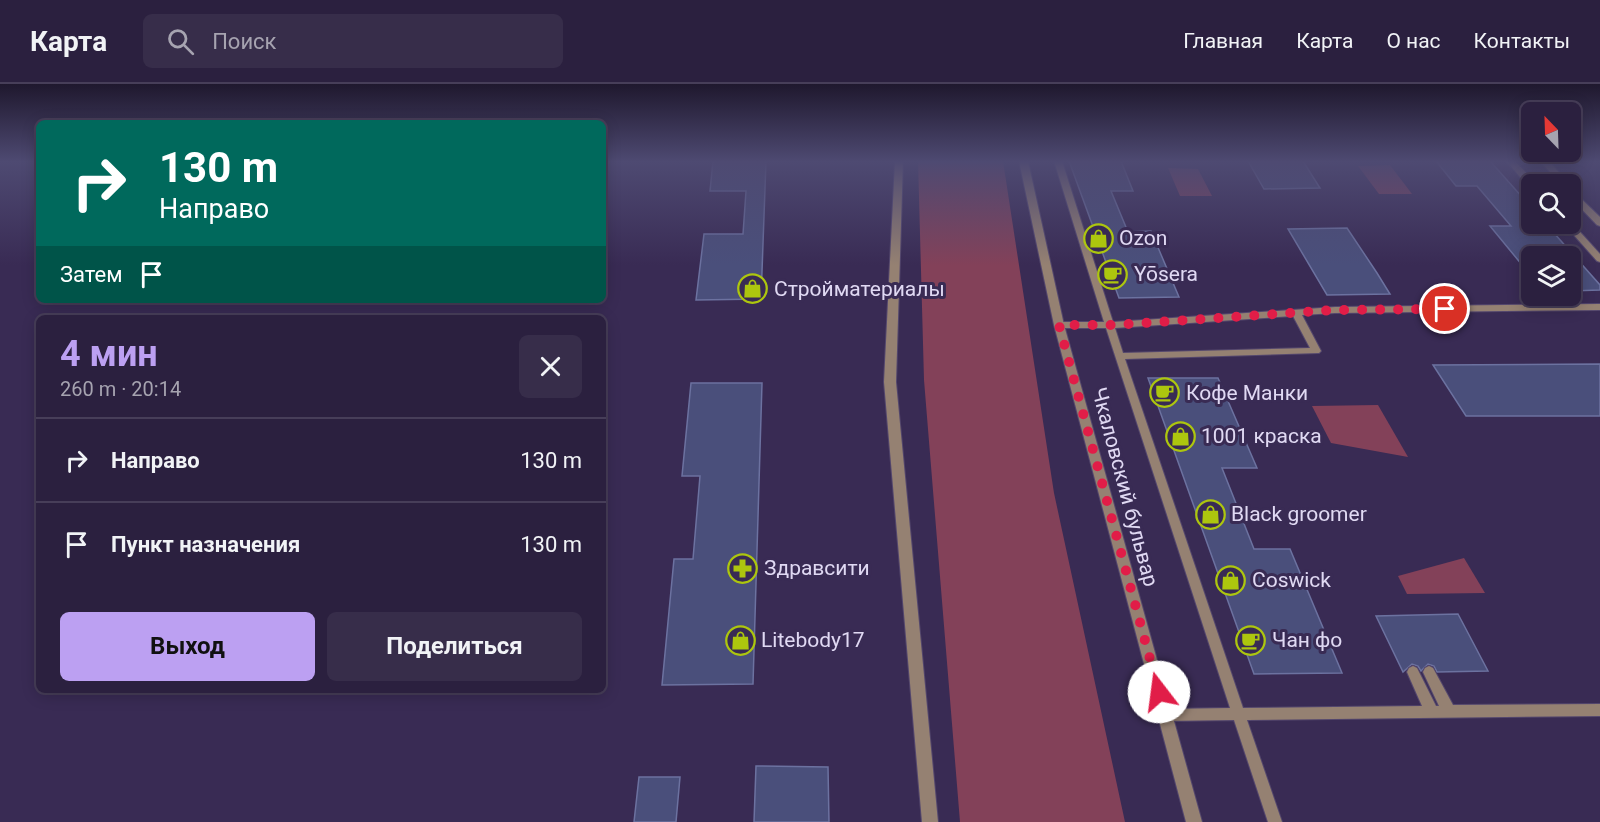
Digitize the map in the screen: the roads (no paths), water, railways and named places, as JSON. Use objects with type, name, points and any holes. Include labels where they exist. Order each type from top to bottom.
[{"type":"street","points":[[898,195],[890,382],[930,822]]},
{"type":"street","name":"Чкаловский бульвар","points":[[1030,195],[1059,325],[1194,822]]},
{"type":"street","points":[[1581,203],[1600,223]]},
{"type":"lane","points":[[1069,195],[1119,356],[1275,822]]},
{"type":"lane","points":[[1577,234],[1600,259]]},
{"type":"lane","points":[[1059,325],[1335,310],[1600,307]]},
{"type":"lane","points":[[1119,356],[1316,351],[1296,313]]},
{"type":"lane","points":[[1413,672],[1432,712]]},
{"type":"lane","points":[[1429,672],[1449,712]]},
{"type":"lane","points":[[1165,715],[1600,710]]},
{"type":"place","name":"Ozon","points":[[1098,238]]},
{"type":"place","name":"Yōsera","points":[[1113,274]]},
{"type":"place","name":"Стройматериалы","points":[[753,289]]},
{"type":"place","name":"Кофе Манки","points":[[1165,393]]},
{"type":"place","name":"1001 краска","points":[[1180,436]]},
{"type":"place","name":"Black groomer","points":[[1210,514]]},
{"type":"place","name":"Здравсити","points":[[743,568]]},
{"type":"place","name":"Coswick","points":[[1231,580]]},
{"type":"place","name":"Litebody17","points":[[740,640]]},
{"type":"place","name":"Чан фо","points":[[1251,640]]}]
